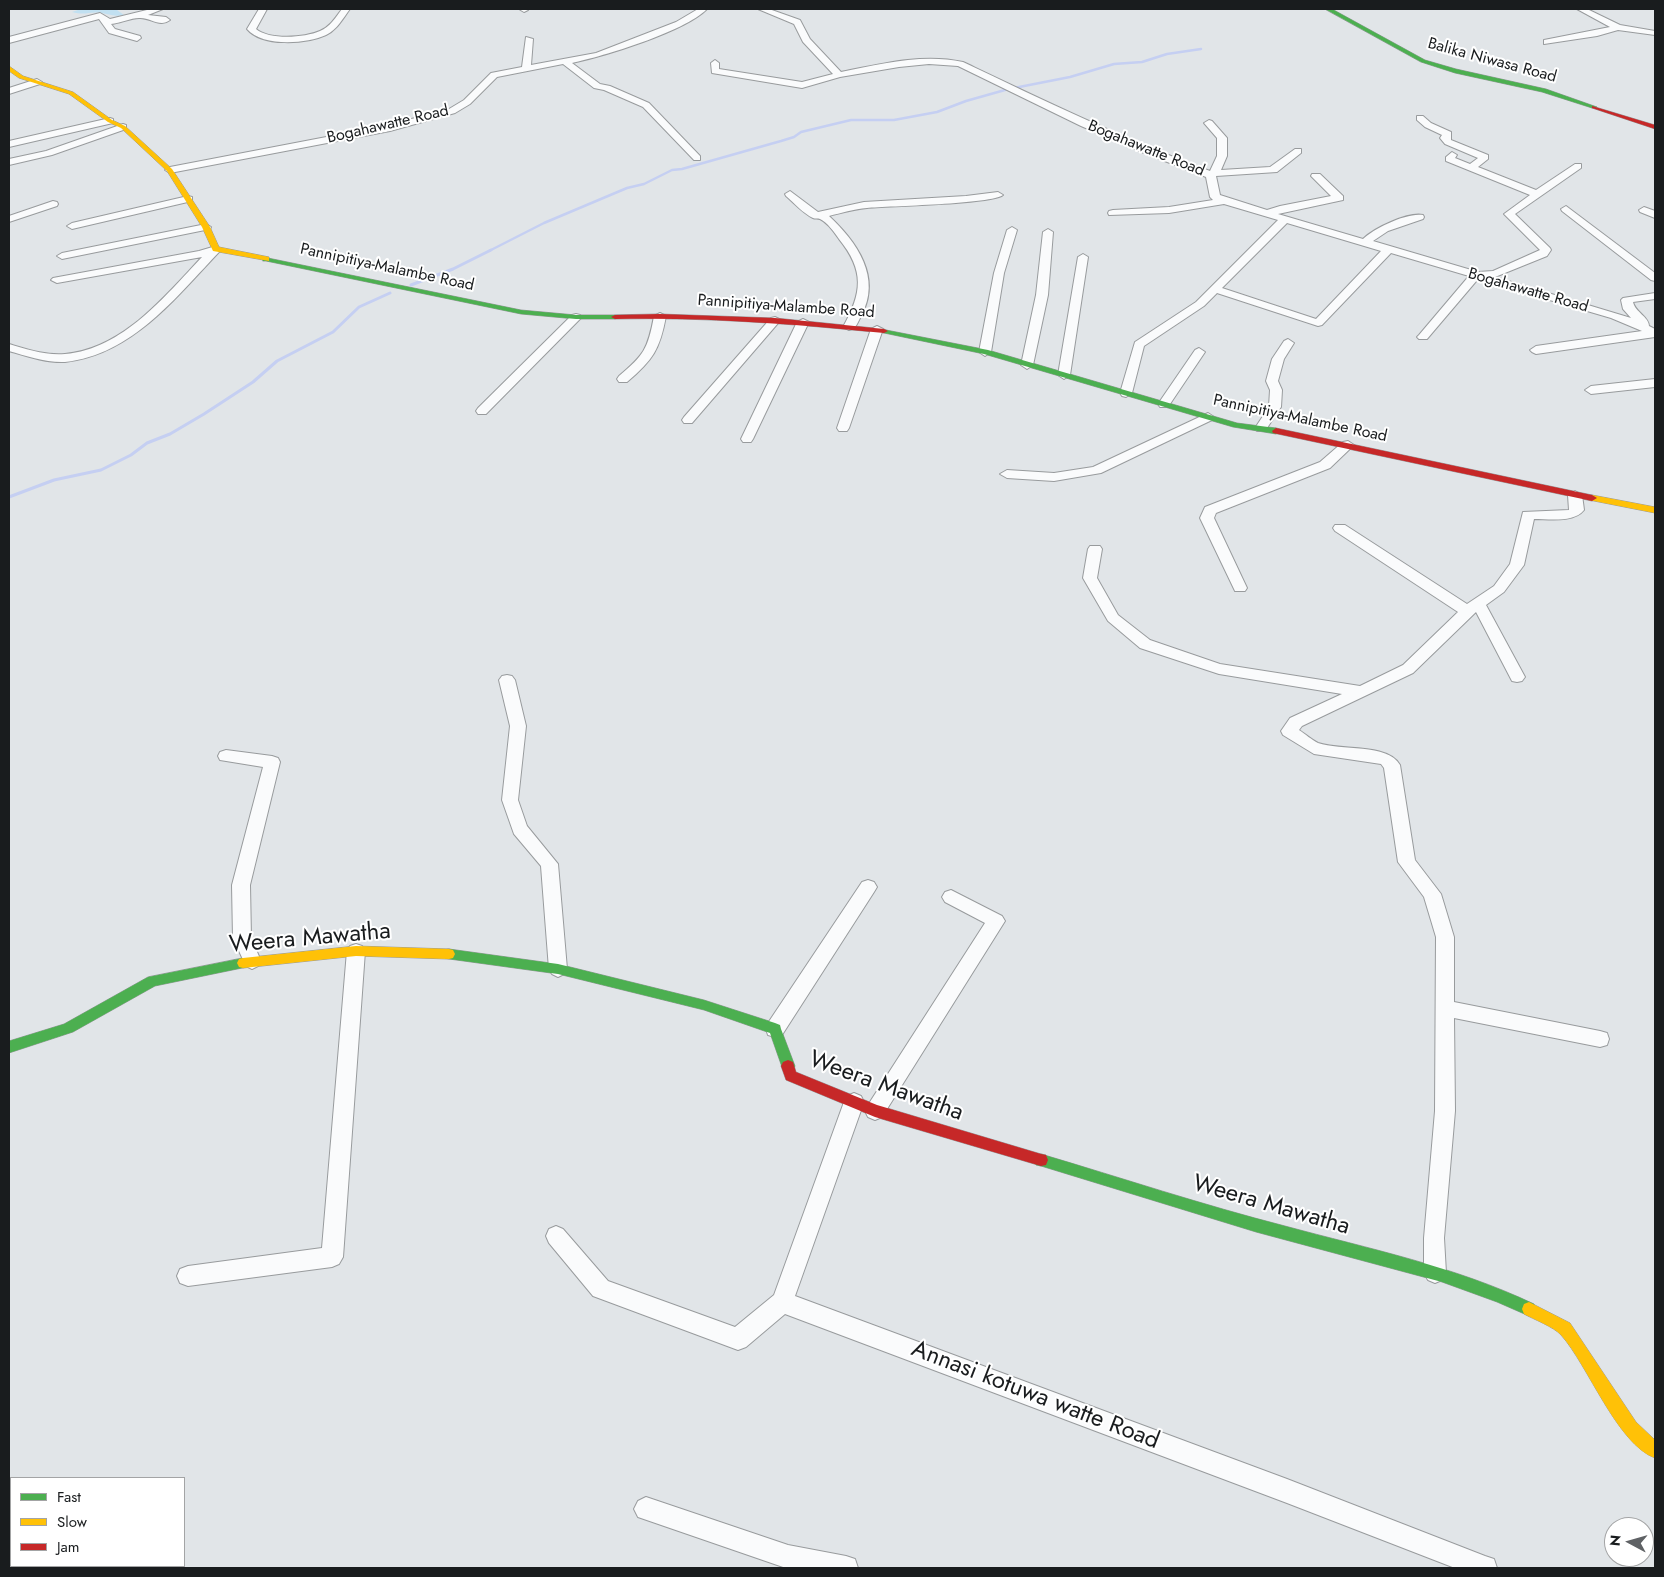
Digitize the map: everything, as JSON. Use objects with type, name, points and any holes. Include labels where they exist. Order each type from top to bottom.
[{"type":"street","points":[[105,21],[117,21],[158,9]]},
{"type":"street","points":[[263,9],[251,29],[260,36],[277,40],[323,33],[333,26],[346,9]]},
{"type":"street","name":"Bogahawatte Road","points":[[170,170],[390,128],[452,111],[467,102],[494,75],[598,55],[679,24],[703,9]]},
{"type":"street","points":[[762,9],[797,22],[806,40],[839,75]]},
{"type":"street","name":"Balika Niwasa Road","points":[[1328,9],[1423,61],[1455,71],[1544,90],[1655,127]]},
{"type":"street","points":[[1581,9],[1618,26],[1655,33]]},
{"type":"street","points":[[140,15],[155,20],[166,20]]},
{"type":"street","points":[[9,40],[100,16],[112,31],[137,38]]},
{"type":"street","points":[[1547,42],[1597,33],[1618,26]]},
{"type":"street","points":[[526,69],[529,39]]},
{"type":"street","name":"Bogahawatte Road","points":[[715,63],[715,71],[802,85],[892,64],[938,60],[960,64],[1084,124],[1148,151],[1213,174],[1215,198],[1615,316],[1635,323],[1655,334]]},
{"type":"street","points":[[565,62],[597,86],[607,88],[646,105],[697,158]]},
{"type":"street","points":[[9,68],[21,77],[71,93],[110,121],[124,127],[170,170],[206,227],[216,250]]},
{"type":"street","points":[[9,91],[36,82]]},
{"type":"street","points":[[1420,118],[1428,125],[1448,134],[1445,138],[1448,142],[1485,157],[1470,168]]},
{"type":"street","points":[[9,144],[110,121]]},
{"type":"street","points":[[1209,123],[1222,138],[1222,156],[1213,174]]},
{"type":"street","points":[[9,162],[49,153],[124,127]]},
{"type":"street","points":[[1213,174],[1273,170],[1298,151]]},
{"type":"street","points":[[1452,156],[1449,159],[1536,194]]},
{"type":"street","points":[[1423,337],[1475,276],[1495,274],[1543,254],[1546,250],[1509,214],[1578,166]]},
{"type":"street","points":[[1270,214],[1280,209],[1339,198],[1316,176]]},
{"type":"street","points":[[790,194],[816,216],[822,216],[831,223],[857,256],[864,278],[861,302],[849,327]]},
{"type":"street","points":[[816,216],[864,205],[966,199],[998,195]]},
{"type":"street","points":[[72,226],[188,199]]},
{"type":"street","points":[[1113,213],[1169,210],[1224,201]]},
{"type":"street","points":[[9,219],[53,204]]},
{"type":"street","points":[[1566,210],[1655,278]]},
{"type":"street","points":[[1644,210],[1655,214]]},
{"type":"street","points":[[1366,242],[1373,235],[1389,226],[1419,217]]},
{"type":"street","points":[[1126,393],[1139,344],[1200,304],[1286,218]]},
{"type":"street","points":[[62,256],[206,227]]},
{"type":"street","points":[[985,352],[1000,273],[1012,230]]},
{"type":"street","points":[[1027,365],[1042,295],[1048,232]]},
{"type":"street","points":[[1215,288],[1318,323],[1389,249]]},
{"type":"street","points":[[57,280],[216,250]]},
{"type":"street","points":[[9,348],[64,358],[100,349],[134,330],[216,250]]},
{"type":"street","name":"Pannipitiya-Malambe Road","points":[[216,250],[521,312],[576,317],[660,316],[775,320],[877,329],[985,352],[1236,425],[1261,428],[1575,495],[1655,510]]},
{"type":"street","points":[[1064,375],[1083,257]]},
{"type":"street","points":[[1655,296],[1628,300],[1629,309],[1655,334]]},
{"type":"street","points":[[623,379],[646,360],[655,346],[660,316]]},
{"type":"street","points":[[482,411],[576,317]]},
{"type":"street","points":[[688,420],[775,320]]},
{"type":"street","points":[[747,440],[804,322]]},
{"type":"street","points":[[843,428],[877,329]]},
{"type":"street","points":[[1536,350],[1655,334]]},
{"type":"street","points":[[1261,428],[1275,407],[1276,390],[1272,380],[1278,359],[1288,343]]},
{"type":"street","points":[[1164,404],[1198,352]]},
{"type":"street","points":[[1591,390],[1655,383]]},
{"type":"street","points":[[1007,474],[1054,477],[1096,470],[1208,417]]},
{"type":"street","points":[[1240,588],[1207,518],[1210,510],[1325,465],[1348,446]]},
{"type":"street","points":[[1435,1273],[1434,1238],[1445,1111],[1445,937],[1432,894],[1406,862],[1392,765],[1385,759],[1314,748],[1289,731],[1296,722],[1408,669],[1473,607],[1499,589],[1517,565],[1528,515],[1572,514],[1577,510],[1575,495]]},
{"type":"street","points":[[1340,528],[1473,607],[1517,677]]},
{"type":"street","points":[[1095,549],[1090,578],[1113,618],[1145,644],[1219,669],[1360,691]]},
{"type":"street","points":[[507,680],[518,726],[510,800],[520,829],[549,864],[558,969]]},
{"type":"street","points":[[226,756],[272,762],[242,885],[242,938],[252,961]]},
{"type":"street","points":[[774,1029],[868,887]]},
{"type":"street","points":[[875,1111],[996,921],[951,897]]},
{"type":"street","points":[[188,1276],[332,1257],[356,951]]},
{"type":"street","name":"Weera Mawatha","points":[[9,1047],[68,1028],[152,981],[252,961],[356,951],[461,954],[558,969],[704,1005],[774,1029],[791,1076],[875,1111],[1280,1232],[1435,1273],[1510,1299],[1565,1328],[1630,1428],[1655,1450]]},
{"type":"street","points":[[1446,1008],[1600,1040]]},
{"type":"street","points":[[556,1236],[600,1289],[738,1339],[782,1302],[854,1102]]},
{"type":"street","name":"Annasi kotuwa watte Road","points":[[782,1302],[1287,1491],[1485,1568]]},
{"type":"street","points":[[646,1509],[788,1557],[846,1568]]},
{"type":"shaded area","points":[[81,9],[120,9],[117,10],[124,15],[72,12]]},
{"type":"waterway","points":[[1014,88],[1070,77],[1114,64],[1142,62],[1167,54],[1201,49]]},
{"type":"waterway","points":[[489,251],[544,223],[627,188],[644,184],[672,170],[682,169],[781,141],[794,137],[801,132],[851,120],[894,120],[937,112],[966,101],[1005,90]]},
{"type":"waterway","points":[[411,285],[453,269],[489,251]]},
{"type":"waterway","points":[[9,497],[54,480],[101,470],[131,455],[147,443],[170,434],[204,414],[253,382],[277,361],[333,332],[359,307],[390,293]]},
{"type":"traffic: fast","points":[[1328,9],[1423,61],[1455,71],[1544,90],[1594,107]]},
{"type":"traffic: fast","points":[[266,259],[521,312],[576,317],[615,317]]},
{"type":"traffic: fast","points":[[884,331],[985,352],[1236,425],[1276,431]]},
{"type":"traffic: fast","points":[[449,954],[558,969],[704,1005],[775,1029],[788,1066]]},
{"type":"traffic: fast","points":[[9,1047],[68,1028],[152,981],[243,963]]},
{"type":"traffic: fast","points":[[1041,1160],[1256,1226],[1442,1274],[1502,1296],[1529,1309]]},
{"type":"traffic: slow","points":[[9,68],[21,77],[71,93],[110,121],[123,127],[170,170],[206,227],[216,249],[266,259]]},
{"type":"traffic: slow","points":[[1592,498],[1655,510]]},
{"type":"traffic: slow","points":[[243,963],[356,951],[449,954]]},
{"type":"traffic: slow","points":[[1529,1309],[1565,1328],[1630,1428],[1655,1450]]},
{"type":"traffic: jam","points":[[1594,107],[1655,127]]},
{"type":"traffic: jam","points":[[615,317],[660,316],[775,320],[884,331]]},
{"type":"traffic: jam","points":[[1276,431],[1592,498]]},
{"type":"traffic: jam","points":[[788,1066],[791,1076],[875,1111],[1041,1160]]}]
